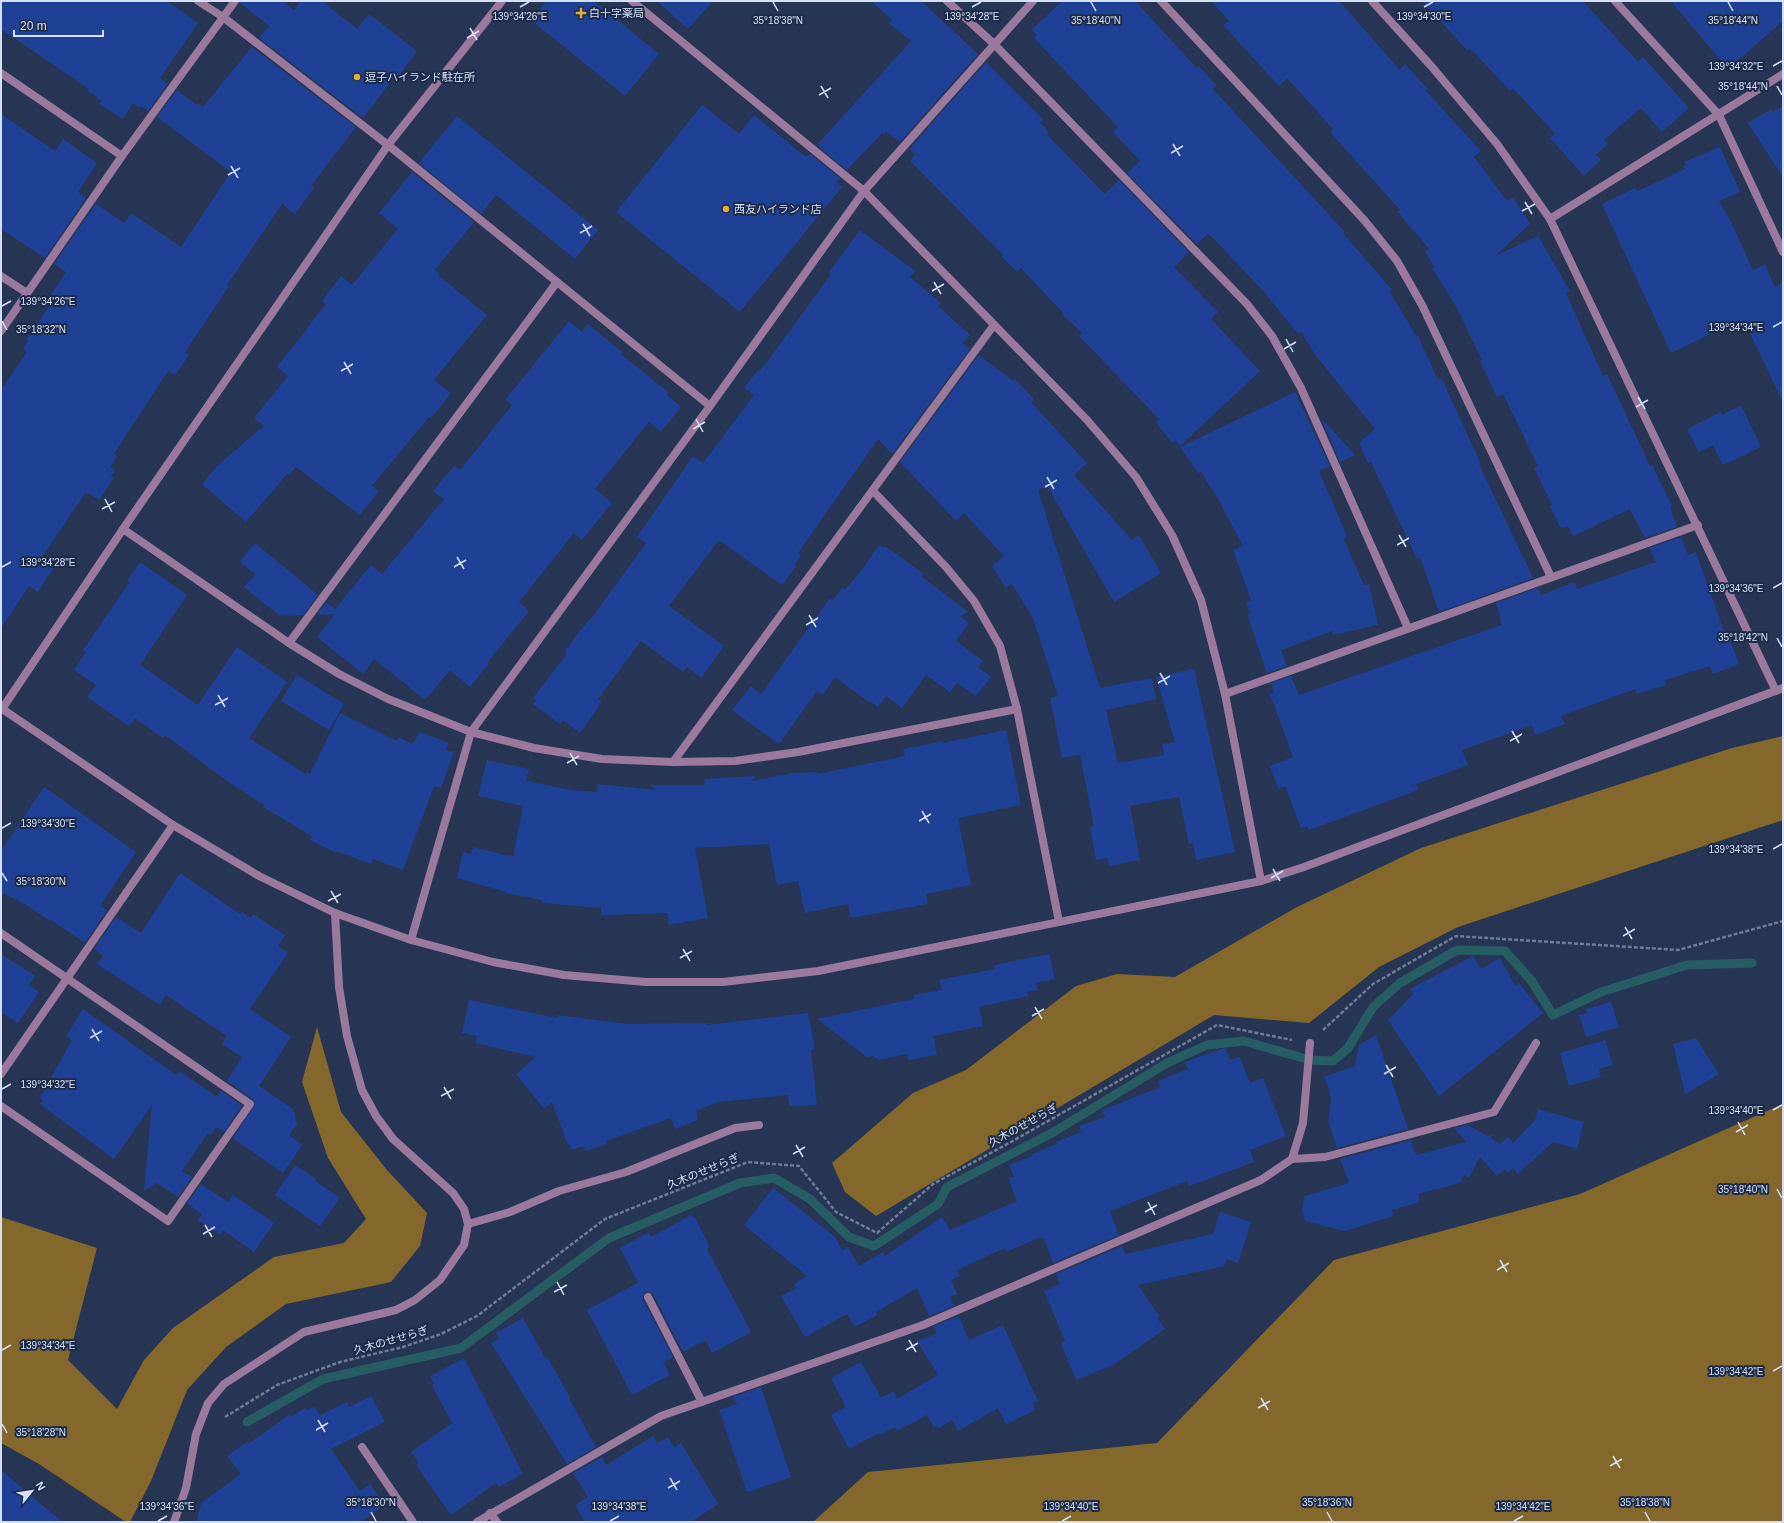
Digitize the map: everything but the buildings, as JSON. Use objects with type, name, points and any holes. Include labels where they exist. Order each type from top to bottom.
[{"type":"street","points":[[198,1],[223,17],[388,145],[710,406]]},
{"type":"street","points":[[1,331],[122,156],[235,1]]},
{"type":"street","points":[[502,1],[388,145],[1,708],[173,825],[259,876],[335,912],[411,940],[493,962],[564,976],[646,982],[723,982],[818,971],[1261,881],[1304,867],[1779,690],[1550,218],[1497,144],[1432,67],[1372,1]]},
{"type":"street","points":[[632,1],[864,191],[1087,420],[1140,483],[1172,535],[1201,600],[1225,694],[1261,881]]},
{"type":"street","points":[[947,1],[994,44],[1247,304],[1272,336],[1301,388],[1408,628]]},
{"type":"street","points":[[411,940],[471,732],[710,406],[864,191],[1033,1]]},
{"type":"street","points":[[1161,1],[1365,221],[1397,261],[1422,305],[1551,577]]},
{"type":"street","points":[[1615,1],[1719,115],[1783,252]]},
{"type":"street","points":[[1,73],[122,156]]},
{"type":"street","points":[[1550,218],[1719,115],[1783,74]]},
{"type":"street","points":[[1,276],[27,293]]},
{"type":"street","points":[[289,644],[557,282]]},
{"type":"street","points":[[673,762],[873,492],[994,325]]},
{"type":"street","points":[[873,492],[946,566],[974,601],[1000,646],[1017,709],[1059,922]]},
{"type":"street","points":[[1225,694],[1698,525]]},
{"type":"street","points":[[123,529],[289,644],[339,674],[388,699],[471,732],[534,748],[602,760],[673,762],[735,761],[791,753],[1017,709]]},
{"type":"street","points":[[1,1074],[173,825]]},
{"type":"street","points":[[174,1522],[186,1488],[196,1434],[208,1403],[224,1384],[304,1332],[396,1310],[415,1300],[440,1280],[464,1245],[468,1224],[464,1209],[453,1193],[393,1138],[376,1116],[362,1090],[347,1036],[339,987],[335,912]]},
{"type":"street","points":[[1,933],[250,1104],[168,1221],[1,1106]]},
{"type":"street","points":[[477,1522],[490,1513],[661,1416],[924,1325],[1261,1180],[1292,1159],[1325,1157],[1494,1112],[1536,1043]]},
{"type":"street","points":[[1292,1159],[1303,1124],[1309,1046]]},
{"type":"street","points":[[468,1224],[510,1212],[559,1191],[626,1172],[735,1128],[759,1125]]},
{"type":"street","points":[[648,1297],[702,1402]]},
{"type":"street","points":[[362,1447],[414,1522]]},
{"type":"street","points":[[490,1513],[496,1522]]},
{"type":"path","points":[[1309,1046],[1373,984],[1456,936],[1678,950],[1783,921]]},
{"type":"path","name":"久木のせせらぎ","points":[[196,1434],[277,1385],[340,1362],[403,1347],[441,1334],[477,1316],[605,1219],[748,1162],[799,1166],[836,1212],[877,1234],[933,1184],[1011,1142],[1217,1025],[1309,1046]]},
{"type":"shaded area","points":[[1783,736],[1783,820],[1458,927],[1379,967],[1309,1023],[1214,1015],[876,1216],[845,1192],[832,1163],[913,1093],[966,1070],[1076,986],[1117,974],[1175,977],[1297,907],[1421,848],[1732,748]]},
{"type":"shaded area","points":[[317,1027],[341,1112],[387,1170],[427,1213],[420,1246],[391,1282],[286,1304],[226,1347],[187,1390],[151,1481],[130,1522],[126,1522],[39,1464],[1,1443],[1,1217],[97,1248],[68,1360],[117,1409],[144,1360],[173,1328],[274,1257],[344,1243],[366,1219],[328,1158],[302,1082]]},
{"type":"shaded area","points":[[1783,1104],[1783,1522],[813,1522],[868,1472],[1157,1443],[1334,1260],[1580,1194]]},
{"type":"waterway","points":[[247,1422],[323,1379],[461,1348],[609,1238],[740,1183],[774,1178],[810,1199],[849,1237],[874,1246],[938,1204],[947,1187],[1052,1133],[1167,1063],[1207,1045],[1244,1041],[1310,1060],[1333,1061],[1348,1048],[1373,1007],[1400,983],[1457,950],[1505,951],[1531,980],[1553,1015],[1601,992],[1687,965],[1752,963]]},
{"type":"place","name":"白十字薬局","points":[[581,13]]},
{"type":"place","name":"逗子ハイランド駐在所","points":[[357,77]]},
{"type":"place","name":"西友ハイランド店","points":[[726,209]]}]
